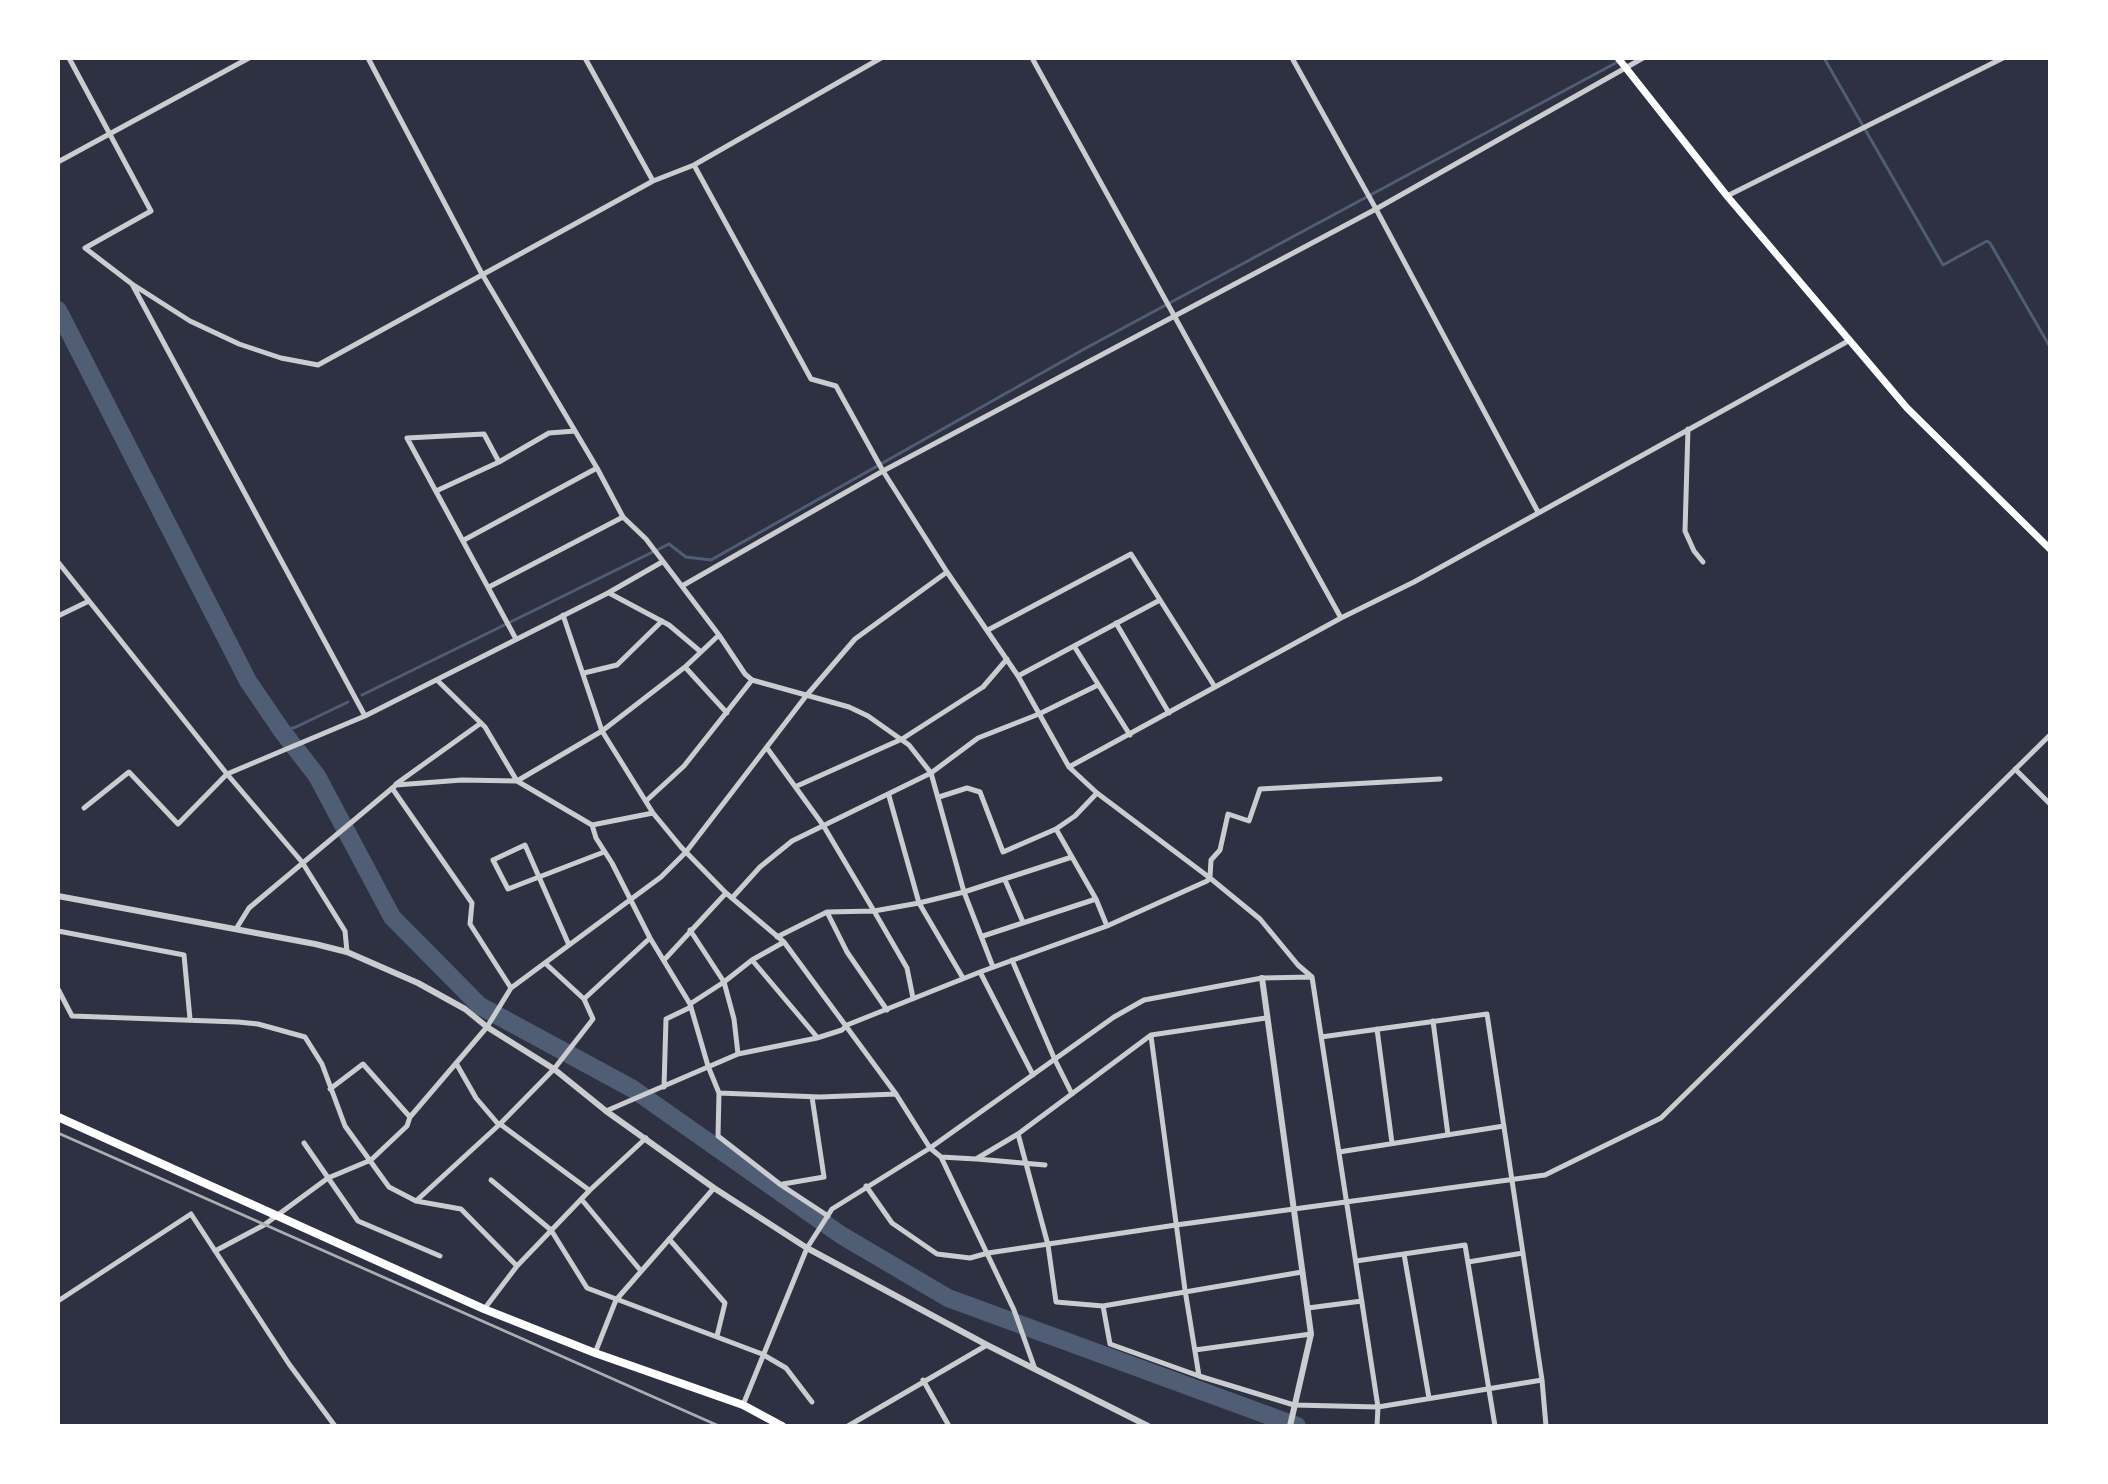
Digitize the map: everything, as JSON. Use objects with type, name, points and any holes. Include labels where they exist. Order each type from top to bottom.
[{"type":"highway","points":[[58,1117],[484,1309],[595,1353],[743,1405],[782,1426]]},
{"type":"main road","points":[[1618,58],[1727,196],[1907,408],[2050,549]]},
{"type":"street","points":[[69,58],[151,211],[85,248],[132,284],[190,321],[239,344],[281,358],[318,365],[653,181],[694,165],[881,58]]},
{"type":"street","points":[[58,162],[249,58]]},
{"type":"street","points":[[368,58],[482,274],[623,517],[646,539],[745,674],[752,680],[849,707],[868,716],[909,745],[931,773],[964,892],[993,967]]},
{"type":"street","points":[[585,58],[653,181]]},
{"type":"street","points":[[1032,58],[1341,618]]},
{"type":"street","points":[[1292,58],[1538,512]]},
{"type":"street","points":[[682,586],[883,471],[1376,209],[1643,58]]},
{"type":"street","points":[[1727,196],[2003,58]]},
{"type":"street","points":[[694,165],[811,379],[836,386],[883,471],[1018,676],[1069,767],[1097,793],[1260,919],[1298,965],[1312,977],[1378,1407],[1377,1426]]},
{"type":"street","points":[[132,284],[365,716]]},
{"type":"street","points":[[1069,767],[1341,618],[1414,582],[1851,340]]},
{"type":"street","points":[[1688,428],[1685,531],[1703,562]]},
{"type":"street","points":[[436,491],[499,462],[549,433],[575,431]]},
{"type":"street","points":[[499,462],[484,434],[407,438],[516,640]]},
{"type":"street","points":[[464,540],[597,468]]},
{"type":"street","points":[[489,587],[623,517]]},
{"type":"street","points":[[988,630],[1131,554],[1215,688]]},
{"type":"street","points":[[58,562],[227,774],[302,862],[345,931],[347,952]]},
{"type":"street","points":[[84,808],[129,772],[178,824],[227,774],[365,716],[608,593],[662,562]]},
{"type":"street","points":[[215,1251],[279,1215],[328,1178],[371,1160],[407,1126],[410,1117],[487,1027],[511,988],[661,877],[686,852],[806,696],[855,639],[947,572]]},
{"type":"street","points":[[608,593],[662,621],[701,652]]},
{"type":"street","points":[[1018,676],[1160,600]]},
{"type":"street","points":[[58,616],[89,601]]},
{"type":"street","points":[[563,615],[602,731],[653,813],[726,893],[784,942],[896,1094],[930,1148],[941,1157],[1014,1310],[1035,1369]]},
{"type":"street","points":[[584,673],[617,665],[662,621]]},
{"type":"street","points":[[1116,623],[1169,713]]},
{"type":"street","points":[[394,786],[462,780],[517,781],[602,731],[685,667],[719,635]]},
{"type":"street","points":[[1074,646],[1130,735]]},
{"type":"street","points":[[797,786],[902,739],[983,687],[1007,659]]},
{"type":"street","points":[[685,667],[727,713]]},
{"type":"street","points":[[437,680],[481,723],[517,781],[592,825],[653,813]]},
{"type":"street","points":[[646,801],[684,766],[752,680]]},
{"type":"street","points":[[732,898],[760,867],[792,841],[931,773],[978,738],[1039,714],[1098,685]]},
{"type":"street","points":[[236,930],[249,908],[302,862],[394,786],[481,723]]},
{"type":"street","points":[[866,1186],[892,1223],[937,1254],[970,1258],[1176,1225],[1545,1175],[1661,1118],[2050,735]]},
{"type":"street","points":[[767,748],[823,825],[874,911],[907,968],[913,998]]},
{"type":"street","points":[[2015,769],[2050,804]]},
{"type":"street","points":[[1210,878],[1211,860],[1220,850],[1228,814],[1249,821],[1260,789],[1440,779]]},
{"type":"street","points":[[394,786],[472,903],[470,924],[511,988]]},
{"type":"street","points":[[939,797],[967,788],[980,792],[1003,852],[1056,829],[1075,816],[1097,793]]},
{"type":"street","points":[[889,796],[919,903],[963,978]]},
{"type":"street","points":[[592,825],[650,938],[691,1005],[719,1093],[718,1136],[827,1218]]},
{"type":"street","points":[[1056,829],[1096,899],[1107,926]]},
{"type":"street","points":[[569,945],[539,877],[525,845],[493,860],[508,889],[539,877],[604,852]]},
{"type":"street","points":[[777,937],[827,912],[874,911],[919,903],[1005,880],[1072,857]]},
{"type":"street","points":[[606,1111],[738,1054],[842,1030],[847,1025],[963,978],[1107,926],[1210,878]]},
{"type":"street","points":[[1005,880],[1023,922]]},
{"type":"street","points":[[665,959],[726,893]]},
{"type":"street","points":[[58,896],[347,952],[418,983],[465,1009],[487,1027],[554,1069],[606,1111],[714,1188],[807,1248],[987,1345],[1148,1426]]},
{"type":"street","points":[[983,936],[1096,899]]},
{"type":"street","points":[[827,912],[847,952],[887,1010]]},
{"type":"street","points":[[690,930],[724,982],[734,1019],[738,1054]]},
{"type":"street","points":[[58,931],[184,955],[190,1019]]},
{"type":"street","points":[[584,999],[650,938]]},
{"type":"street","points":[[664,1087],[666,1019],[691,1005],[752,960],[784,942]]},
{"type":"street","points":[[752,960],[817,1038]]},
{"type":"street","points":[[1012,960],[1072,1094]]},
{"type":"street","points":[[416,1201],[499,1125],[554,1069],[593,1019],[584,999],[545,963]]},
{"type":"street","points":[[980,972],[1033,1075]]},
{"type":"street","points":[[743,1405],[807,1248],[832,1209],[930,1148],[1114,1017],[1144,1000],[1262,978],[1312,977]]},
{"type":"street","points":[[1262,978],[1311,1334],[1290,1426]]},
{"type":"street","points":[[58,989],[72,1016],[258,1024],[305,1037],[322,1064],[345,1126],[389,1187],[416,1201],[461,1209],[517,1266]]},
{"type":"street","points":[[1321,1037],[1487,1014],[1542,1380],[1546,1426]]},
{"type":"street","points":[[976,1159],[1018,1134],[1151,1035],[1266,1018]]},
{"type":"street","points":[[1433,1021],[1448,1135]]},
{"type":"street","points":[[1377,1029],[1392,1143]]},
{"type":"street","points":[[1151,1035],[1199,1376]]},
{"type":"street","points":[[456,1063],[476,1098],[499,1125],[590,1190]]},
{"type":"street","points":[[330,1089],[363,1064],[410,1117]]},
{"type":"street","points":[[719,1093],[812,1097],[896,1094]]},
{"type":"street","points":[[781,1185],[824,1177],[812,1097]]},
{"type":"street","points":[[1339,1152],[1504,1126]]},
{"type":"street","points":[[1018,1134],[1048,1245],[1056,1302],[1103,1306],[1302,1272]]},
{"type":"street","points":[[484,1309],[517,1266],[551,1230],[646,1138]]},
{"type":"street","points":[[304,1143],[358,1221],[440,1256]]},
{"type":"street","points":[[941,1157],[1045,1165]]},
{"type":"street","points":[[491,1180],[551,1230],[587,1288],[762,1354],[786,1368],[812,1402]]},
{"type":"street","points":[[595,1353],[616,1300],[714,1188]]},
{"type":"street","points":[[582,1200],[641,1271]]},
{"type":"street","points":[[58,1301],[191,1214],[289,1364],[335,1426]]},
{"type":"street","points":[[669,1239],[725,1303],[717,1336]]},
{"type":"street","points":[[1356,1261],[1465,1245],[1495,1426]]},
{"type":"street","points":[[1468,1262],[1523,1253]]},
{"type":"street","points":[[1404,1254],[1429,1398]]},
{"type":"street","points":[[1308,1308],[1362,1301]]},
{"type":"street","points":[[1103,1306],[1110,1344],[1294,1405],[1378,1407],[1542,1380]]},
{"type":"street","points":[[1195,1350],[1311,1334]]},
{"type":"street","points":[[848,1426],[987,1345]]},
{"type":"street","points":[[923,1380],[949,1426]]},
{"type":"waterway","points":[[362,695],[669,544],[686,557],[711,560],[1086,348],[1625,58]]},
{"type":"waterway","points":[[1824,58],[1943,265],[1987,241],[1990,243],[2050,347]]},
{"type":"waterway","points":[[58,310],[248,681],[317,776],[392,917],[480,1006],[633,1089],[841,1235],[948,1298],[1297,1426]]},
{"type":"waterway","points":[[282,731],[348,702]]},
{"type":"railway","points":[[58,1133],[719,1426]]}]
